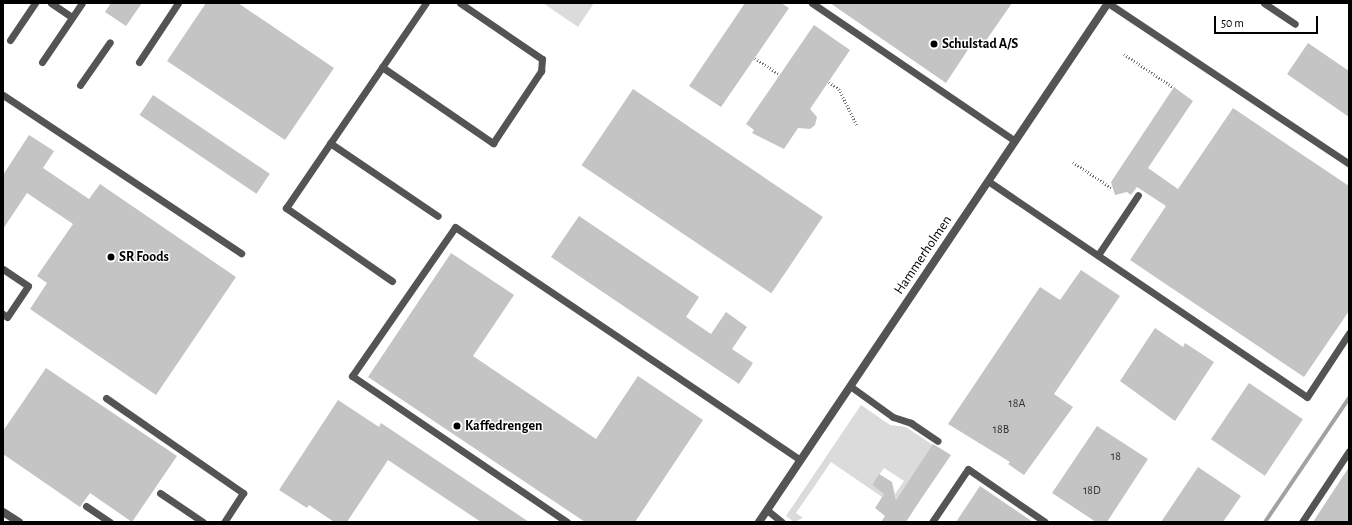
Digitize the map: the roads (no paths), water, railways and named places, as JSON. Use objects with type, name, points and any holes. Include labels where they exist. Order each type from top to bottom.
[{"type":"street","name":"Hammerholmen","points":[[759,522],[1108,3]]},
{"type":"street","points":[[3,512],[19,522]]},
{"type":"lane","points":[[10,40],[35,3]]},
{"type":"lane","points":[[51,3],[72,17]]},
{"type":"lane","points":[[42,62],[82,3]]},
{"type":"lane","points":[[139,62],[178,3]]},
{"type":"lane","points":[[392,281],[286,208],[426,3]]},
{"type":"lane","points":[[382,67],[492,143],[541,71],[542,59],[460,3]]},
{"type":"lane","points":[[812,3],[1015,141]]},
{"type":"lane","points":[[1108,3],[1349,164]]},
{"type":"lane","points":[[1264,3],[1295,24]]},
{"type":"lane","points":[[80,85],[110,42]]},
{"type":"lane","points":[[3,95],[241,253]]},
{"type":"lane","points":[[330,143],[438,216]]},
{"type":"lane","points":[[988,181],[1307,397],[1349,333]]},
{"type":"lane","points":[[1098,255],[1138,195]]},
{"type":"lane","points":[[567,522],[352,376],[455,227],[800,460]]},
{"type":"lane","points":[[3,269],[28,286],[7,317],[3,314]]},
{"type":"lane","points":[[850,386],[893,416],[911,423],[938,441]]},
{"type":"lane","points":[[106,398],[243,493],[224,522]]},
{"type":"lane","points":[[1302,522],[1349,451]]},
{"type":"lane","points":[[932,522],[968,469],[1045,522]]},
{"type":"lane","points":[[160,493],[202,522]]},
{"type":"lane","points":[[86,506],[110,522]]},
{"type":"lane","points":[[767,510],[782,522]]},
{"type":"waterway","points":[[1265,522],[1349,398]]},
{"type":"place","name":"Schulstad A/S","points":[[934,44]]},
{"type":"place","name":"SR Foods","points":[[111,257]]},
{"type":"place","name":"Kaffedrengen","points":[[457,426]]}]
